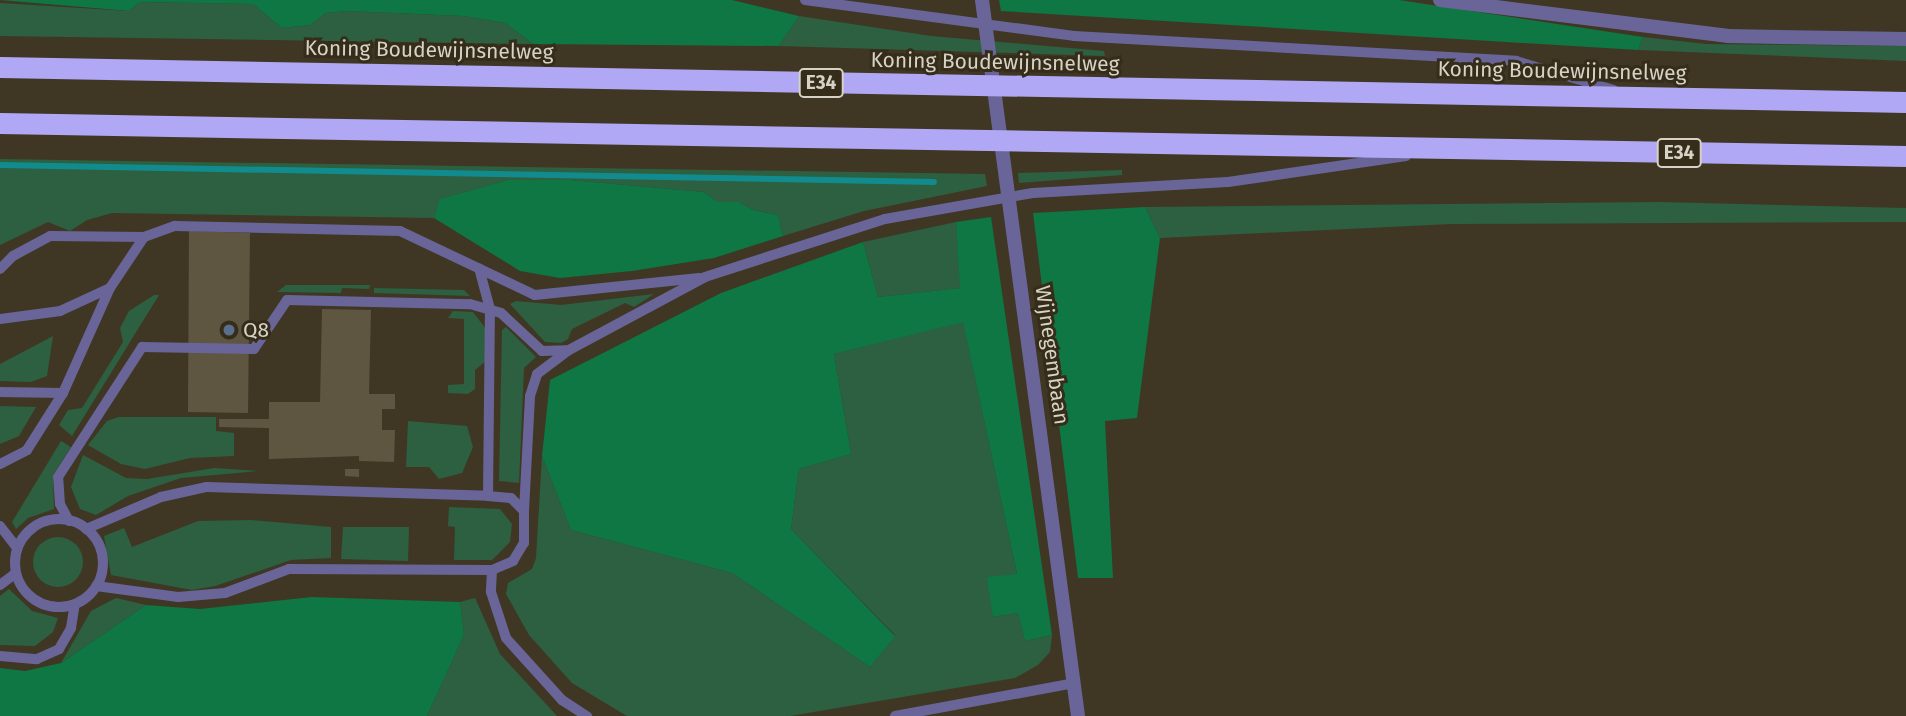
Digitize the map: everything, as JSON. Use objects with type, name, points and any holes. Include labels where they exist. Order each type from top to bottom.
[{"type":"highway","name":"Koning Boudewijnsnelweg","points":[[0,67],[1906,102]]},
{"type":"highway","name":"E34","points":[[0,123],[1906,156]]},
{"type":"street","name":"Wijnegembaan","points":[[982,0],[1078,716]]},
{"type":"street","points":[[1440,0],[1727,36],[1906,39]]},
{"type":"lane","points":[[805,0],[1074,36],[1516,61],[1642,97]]},
{"type":"lane","points":[[96,586],[178,597],[225,593],[289,569],[492,570],[513,561],[524,543],[532,383],[545,366],[569,350],[705,277],[885,219],[1033,193],[1228,181],[1451,149]]},
{"type":"lane","points":[[0,269],[13,256],[50,236],[144,237],[175,226],[400,231],[535,295],[705,277]]},
{"type":"lane","points":[[0,464],[27,450],[62,393],[110,288],[144,237]]},
{"type":"lane","points":[[479,268],[490,309],[488,496]]},
{"type":"lane","points":[[0,319],[60,311],[110,288]]},
{"type":"lane","points":[[69,521],[60,504],[58,477],[142,346],[254,349],[287,300],[438,302],[490,309],[508,318],[542,351],[569,350]]},
{"type":"lane","points":[[0,392],[62,393]]},
{"type":"lane","points":[[86,529],[161,496],[207,487],[488,496],[511,498],[524,511]]},
{"type":"lane","points":[[51,520],[69,521],[86,529],[101,551],[102,569],[96,586],[75,604],[56,607],[38,602],[23,590],[16,573],[18,548],[34,527],[51,520]]},
{"type":"lane","points":[[0,526],[18,548]]},
{"type":"lane","points":[[492,570],[491,592],[506,638],[533,672],[562,700],[587,716]]},
{"type":"lane","points":[[0,585],[16,573]]},
{"type":"lane","points":[[0,656],[37,659],[58,649],[71,628],[75,604]]},
{"type":"lane","points":[[895,716],[1074,683]]},
{"type":"green space","points":[[0,0],[732,0],[799,16],[779,46],[533,44],[505,23],[463,16],[347,11],[326,13],[310,25],[282,28],[253,4],[140,2],[129,11]]},
{"type":"green space","points":[[999,0],[1399,0],[1643,37],[1638,50],[1001,11]]},
{"type":"green space","points":[[140,2],[253,4],[282,28],[310,25],[326,13],[347,11],[463,16],[505,23],[533,44],[0,36],[0,3],[129,11]]},
{"type":"green space","points":[[799,16],[931,36],[1104,51],[1105,56],[779,46]]},
{"type":"green space","points":[[1643,37],[1706,44],[1906,46],[1906,61],[1638,50]]},
{"type":"green space","points":[[0,159],[985,174],[987,186],[864,211],[783,236],[778,215],[753,210],[739,202],[717,203],[704,192],[571,180],[508,180],[441,199],[434,218],[112,213],[87,220],[70,231],[48,222],[0,245]]},
{"type":"green space","points":[[1122,170],[1122,175],[1019,183],[1018,173]]},
{"type":"green space","points":[[508,180],[571,180],[704,192],[717,202],[739,202],[753,210],[778,215],[783,236],[714,258],[632,271],[560,278],[520,271],[434,218],[440,199]]},
{"type":"green space","points":[[1659,202],[1906,208],[1906,222],[1451,224],[1160,238],[1145,207]]},
{"type":"green space","points":[[1145,207],[1160,238],[1137,418],[1105,421],[1113,578],[1078,578],[1033,213]]},
{"type":"green space","points":[[991,217],[1052,635],[1025,641],[1018,613],[993,617],[987,577],[1017,574],[963,322],[834,354],[851,454],[799,469],[791,529],[895,636],[870,667],[732,573],[571,530],[542,456],[550,380],[721,293],[863,242],[878,297],[960,288],[956,222]]},
{"type":"green space","points":[[956,222],[961,288],[878,297],[863,242]]},
{"type":"green space","points":[[286,285],[370,285],[369,289],[342,288],[341,293],[277,292]]},
{"type":"green space","points":[[374,288],[464,290],[470,296],[374,293]]},
{"type":"green space","points":[[654,294],[634,307],[625,303],[572,329],[568,339],[561,343],[545,342],[510,304],[516,301],[561,305]]},
{"type":"green space","points":[[154,295],[159,295],[72,436],[59,425],[68,410],[82,408],[123,342],[120,328],[129,311]]},
{"type":"green space","points":[[453,311],[473,312],[486,329],[487,360],[475,370],[475,389],[468,394],[448,393],[448,385],[464,384],[464,319],[448,318]]},
{"type":"green space","points":[[963,321],[1017,574],[993,617],[1018,613],[1025,641],[1052,635],[1050,652],[1038,665],[1015,678],[790,716],[627,716],[572,683],[529,635],[506,594],[508,583],[532,569],[536,558],[542,456],[571,530],[732,573],[870,667],[895,635],[791,529],[799,469],[851,454],[834,354]]},
{"type":"green space","points":[[506,327],[536,357],[524,368],[519,483],[499,481],[502,330]]},
{"type":"green space","points":[[53,336],[47,376],[31,382],[0,381],[0,364]]},
{"type":"green space","points":[[0,406],[36,407],[19,436],[0,444]]},
{"type":"green space","points":[[119,417],[216,417],[216,431],[234,433],[234,456],[190,458],[145,469],[121,464],[88,445],[107,421]]},
{"type":"green space","points":[[408,421],[467,426],[473,447],[462,473],[439,479],[429,467],[406,467]]},
{"type":"green space","points":[[61,441],[71,447],[53,475],[54,509],[28,518],[16,529],[12,522]]},
{"type":"green space","points":[[83,455],[126,478],[147,479],[214,468],[258,471],[181,478],[128,496],[96,515],[80,509],[71,487]]},
{"type":"green space","points":[[449,507],[500,509],[512,524],[510,542],[492,560],[454,560],[455,527],[448,526]]},
{"type":"green space","points":[[250,520],[331,527],[331,558],[291,560],[215,586],[192,590],[111,575],[104,536],[124,528],[132,547],[198,521]]},
{"type":"green space","points":[[343,527],[409,527],[408,561],[341,559]]},
{"type":"green space","points":[[58,537],[76,544],[83,562],[76,580],[58,587],[40,580],[33,562],[40,544]]},
{"type":"green space","points":[[9,589],[32,611],[58,618],[53,632],[35,646],[0,645],[0,596]]},
{"type":"green space","points":[[312,597],[460,602],[464,635],[427,716],[0,716],[0,668],[25,671],[61,663],[146,605],[200,609]]},
{"type":"green space","points":[[116,598],[146,605],[61,663],[91,611]]},
{"type":"green space","points":[[475,598],[500,654],[557,716],[427,716],[464,635],[460,602]]},
{"type":"building","points":[[189,231],[250,233],[248,413],[188,412]]},
{"type":"building","points":[[322,309],[371,310],[369,394],[395,394],[395,409],[382,409],[382,430],[395,430],[394,462],[359,461],[359,456],[269,459],[269,428],[219,427],[219,419],[269,419],[269,402],[320,402]]},
{"type":"building","points":[[345,469],[359,469],[359,477],[345,476]]},
{"type":"waterway","points":[[0,165],[934,182]]},
{"type":"place","name":"Q8","points":[[229,330]]}]
